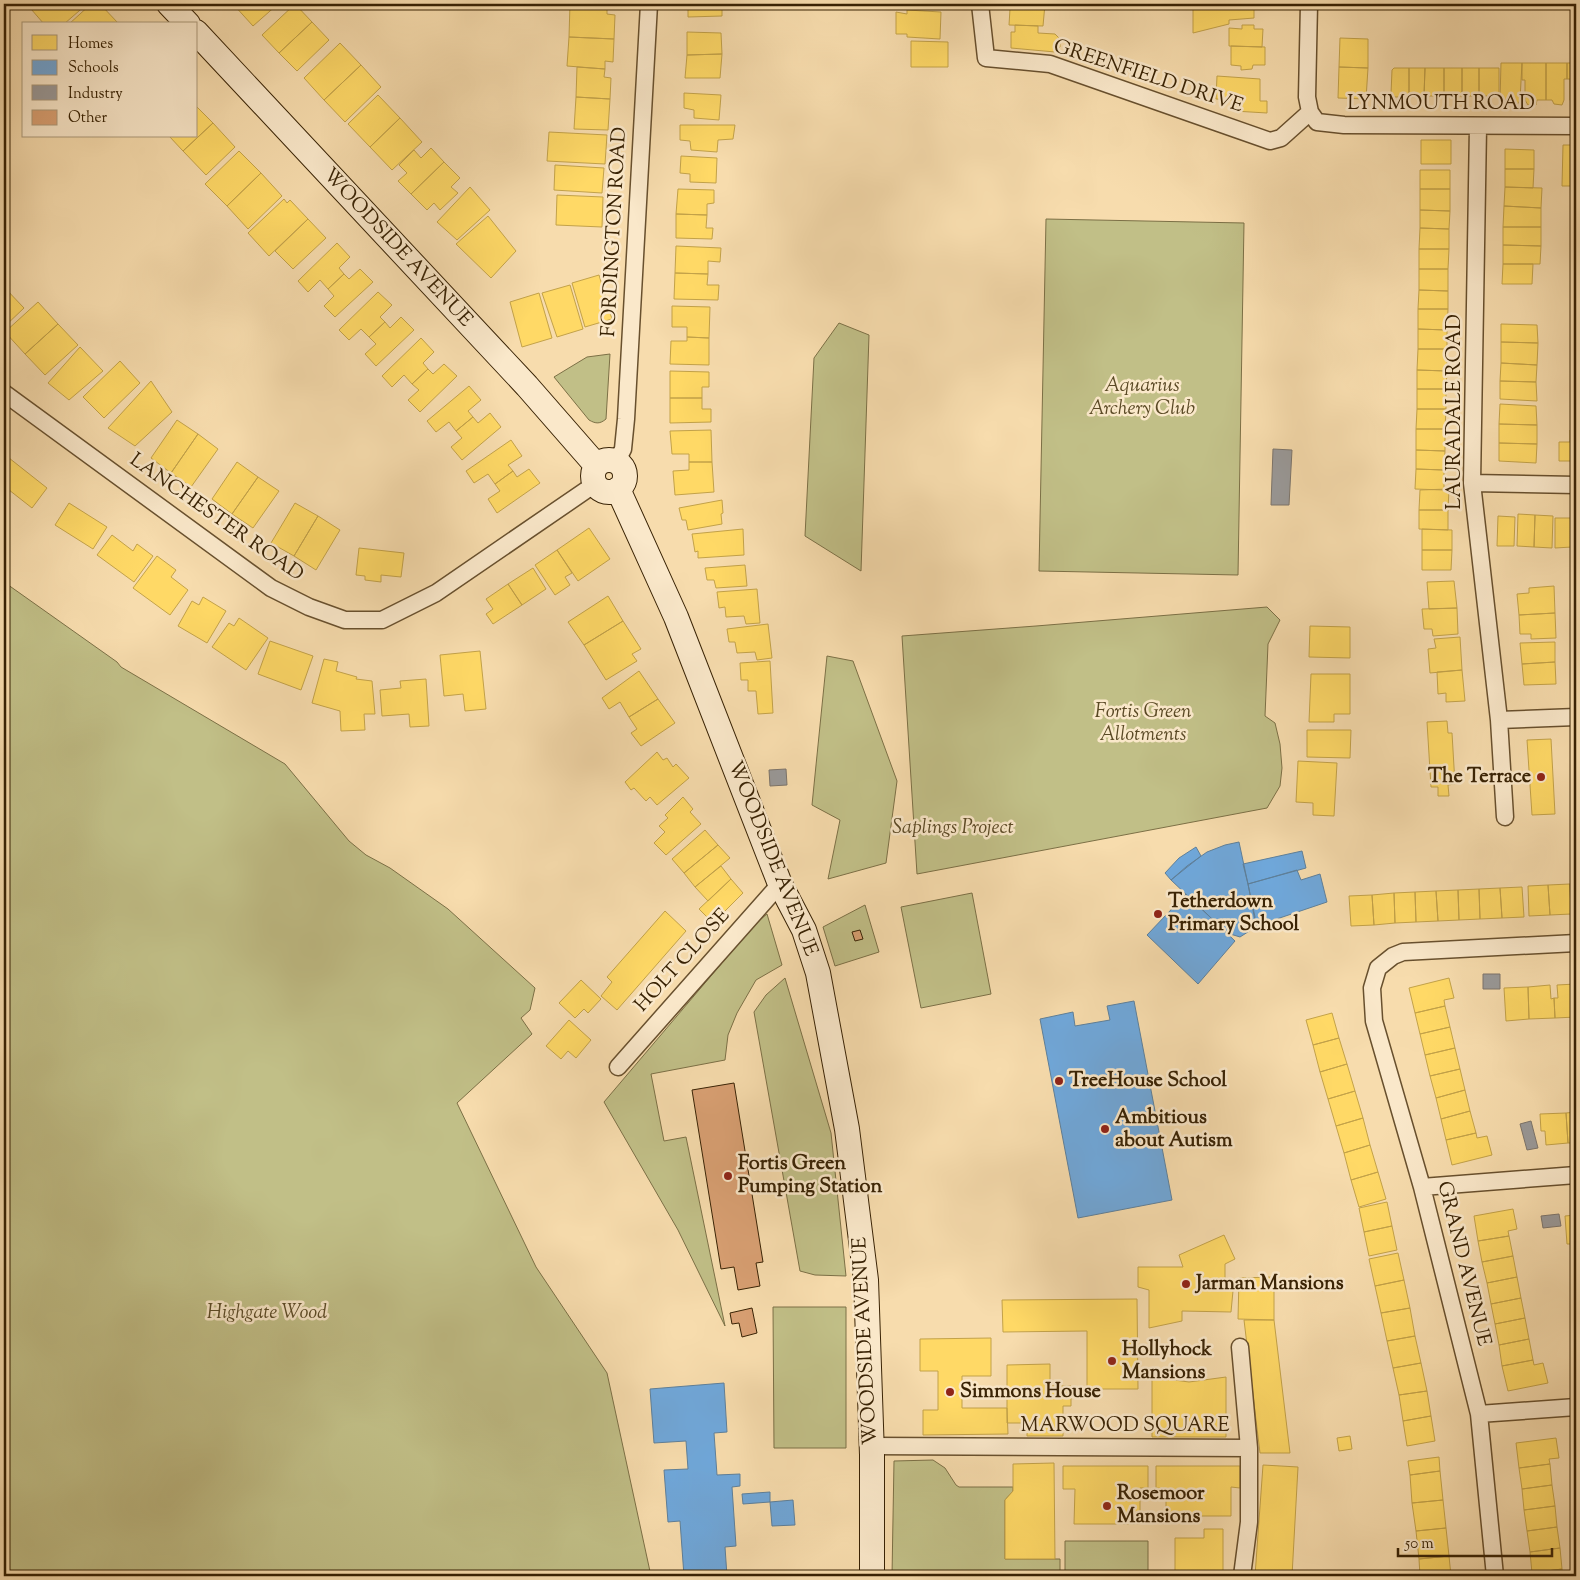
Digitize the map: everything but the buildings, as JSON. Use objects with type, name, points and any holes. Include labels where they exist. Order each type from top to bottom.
[{"type":"street","points":[[169,4],[186,22]]},
{"type":"street","name":"FORDINGTON ROAD","points":[[603,470],[622,449],[626,418],[649,4]]},
{"type":"street","name":"GREENFIELD DRIVE","points":[[980,4],[986,58],[1050,64],[1270,140],[1281,138],[1310,112]]},
{"type":"street","points":[[1309,4],[1308,97],[1310,112]]},
{"type":"street","name":"WOODSIDE AVENUE","points":[[198,34],[527,386],[603,470],[624,470],[624,480],[618,489],[676,617],[780,884],[804,930],[818,973],[847,1129],[866,1280],[872,1446],[872,1576]]},
{"type":"street","name":"LYNMOUTH ROAD","points":[[1310,112],[1317,122],[1326,124],[1576,126]]},
{"type":"street","name":"LAURADALE ROAD","points":[[1478,126],[1472,483],[1499,720],[1505,817]]},
{"type":"street","name":"LANCHESTER ROAD","points":[[4,393],[271,588],[308,607],[346,620],[382,620],[436,593],[603,470]]},
{"type":"street","points":[[1472,483],[1576,485]]},
{"type":"street","points":[[1499,720],[1576,717]]},
{"type":"street","name":"HOLT CLOSE","points":[[618,1066],[780,884]]},
{"type":"street","name":"GRAND AVENUE","points":[[1495,1576],[1479,1414],[1422,1187],[1374,1021],[1372,988],[1378,968],[1393,956],[1403,952],[1576,943]]},
{"type":"street","points":[[1422,1187],[1576,1175]]},
{"type":"street","points":[[1240,1347],[1249,1448]]},
{"type":"street","points":[[1479,1414],[1576,1407]]},
{"type":"street","name":"MARWOOD SQUARE","points":[[872,1446],[1249,1448],[1249,1522],[1242,1576]]},
{"type":"green space","name":"Aquarius Archery Club","points":[[1046,219],[1244,223],[1238,575],[1039,571]]},
{"type":"green space","points":[[839,323],[869,335],[861,571],[805,536],[814,358]]},
{"type":"green space","points":[[610,354],[606,419],[596,423],[589,420],[554,377],[587,357]]},
{"type":"green space","name":"Highgate Wood","points":[[4,582],[117,662],[121,667],[285,764],[349,841],[366,855],[390,868],[448,909],[535,988],[530,1010],[521,1018],[532,1034],[457,1103],[536,1267],[607,1373],[651,1576],[4,1576]]},
{"type":"green space","name":"Fortis Green Allotments","points":[[1267,607],[1280,620],[1268,644],[1265,716],[1275,723],[1280,744],[1282,768],[1280,786],[1267,808],[917,874],[902,636]]},
{"type":"green space","points":[[827,656],[853,661],[897,781],[886,863],[828,879],[840,820],[812,805]]},
{"type":"green space","points":[[972,893],[991,994],[921,1008],[901,907]]},
{"type":"green space","points":[[865,905],[879,952],[835,966],[823,927]]},
{"type":"green space","points":[[767,914],[782,965],[756,980],[737,1013],[728,1035],[725,1060],[651,1074],[664,1141],[686,1137],[725,1326],[678,1230],[604,1102],[755,924]]},
{"type":"green space","points":[[785,978],[831,1133],[846,1276],[815,1275],[800,1271],[754,1012],[766,995]]},
{"type":"green space","points":[[773,1307],[846,1307],[846,1448],[774,1448]]},
{"type":"green space","points":[[933,1460],[945,1468],[959,1487],[1013,1487],[1013,1491],[1005,1500],[1005,1559],[1060,1559],[1060,1576],[892,1576],[894,1461]]},
{"type":"green space","points":[[1065,1541],[1148,1541],[1148,1576],[1065,1576]]},
{"type":"place","name":"The Terrace","points":[[1541,777]]},
{"type":"place","name":"Tetherdown Primary School","points":[[1158,914]]},
{"type":"place","name":"TreeHouse School","points":[[1059,1081]]},
{"type":"place","name":"Ambitious about Autism","points":[[1105,1129]]},
{"type":"place","name":"Fortis Green Pumping Station","points":[[728,1176]]},
{"type":"place","name":"Jarman Mansions","points":[[1186,1284]]},
{"type":"place","name":"Hollyhock Mansions","points":[[1112,1361]]},
{"type":"place","name":"Simmons House","points":[[950,1392]]},
{"type":"place","name":"Rosemoor Mansions","points":[[1107,1506]]},
{"type":"park label","name":"Saplings Project","points":[[953,828]]}]
